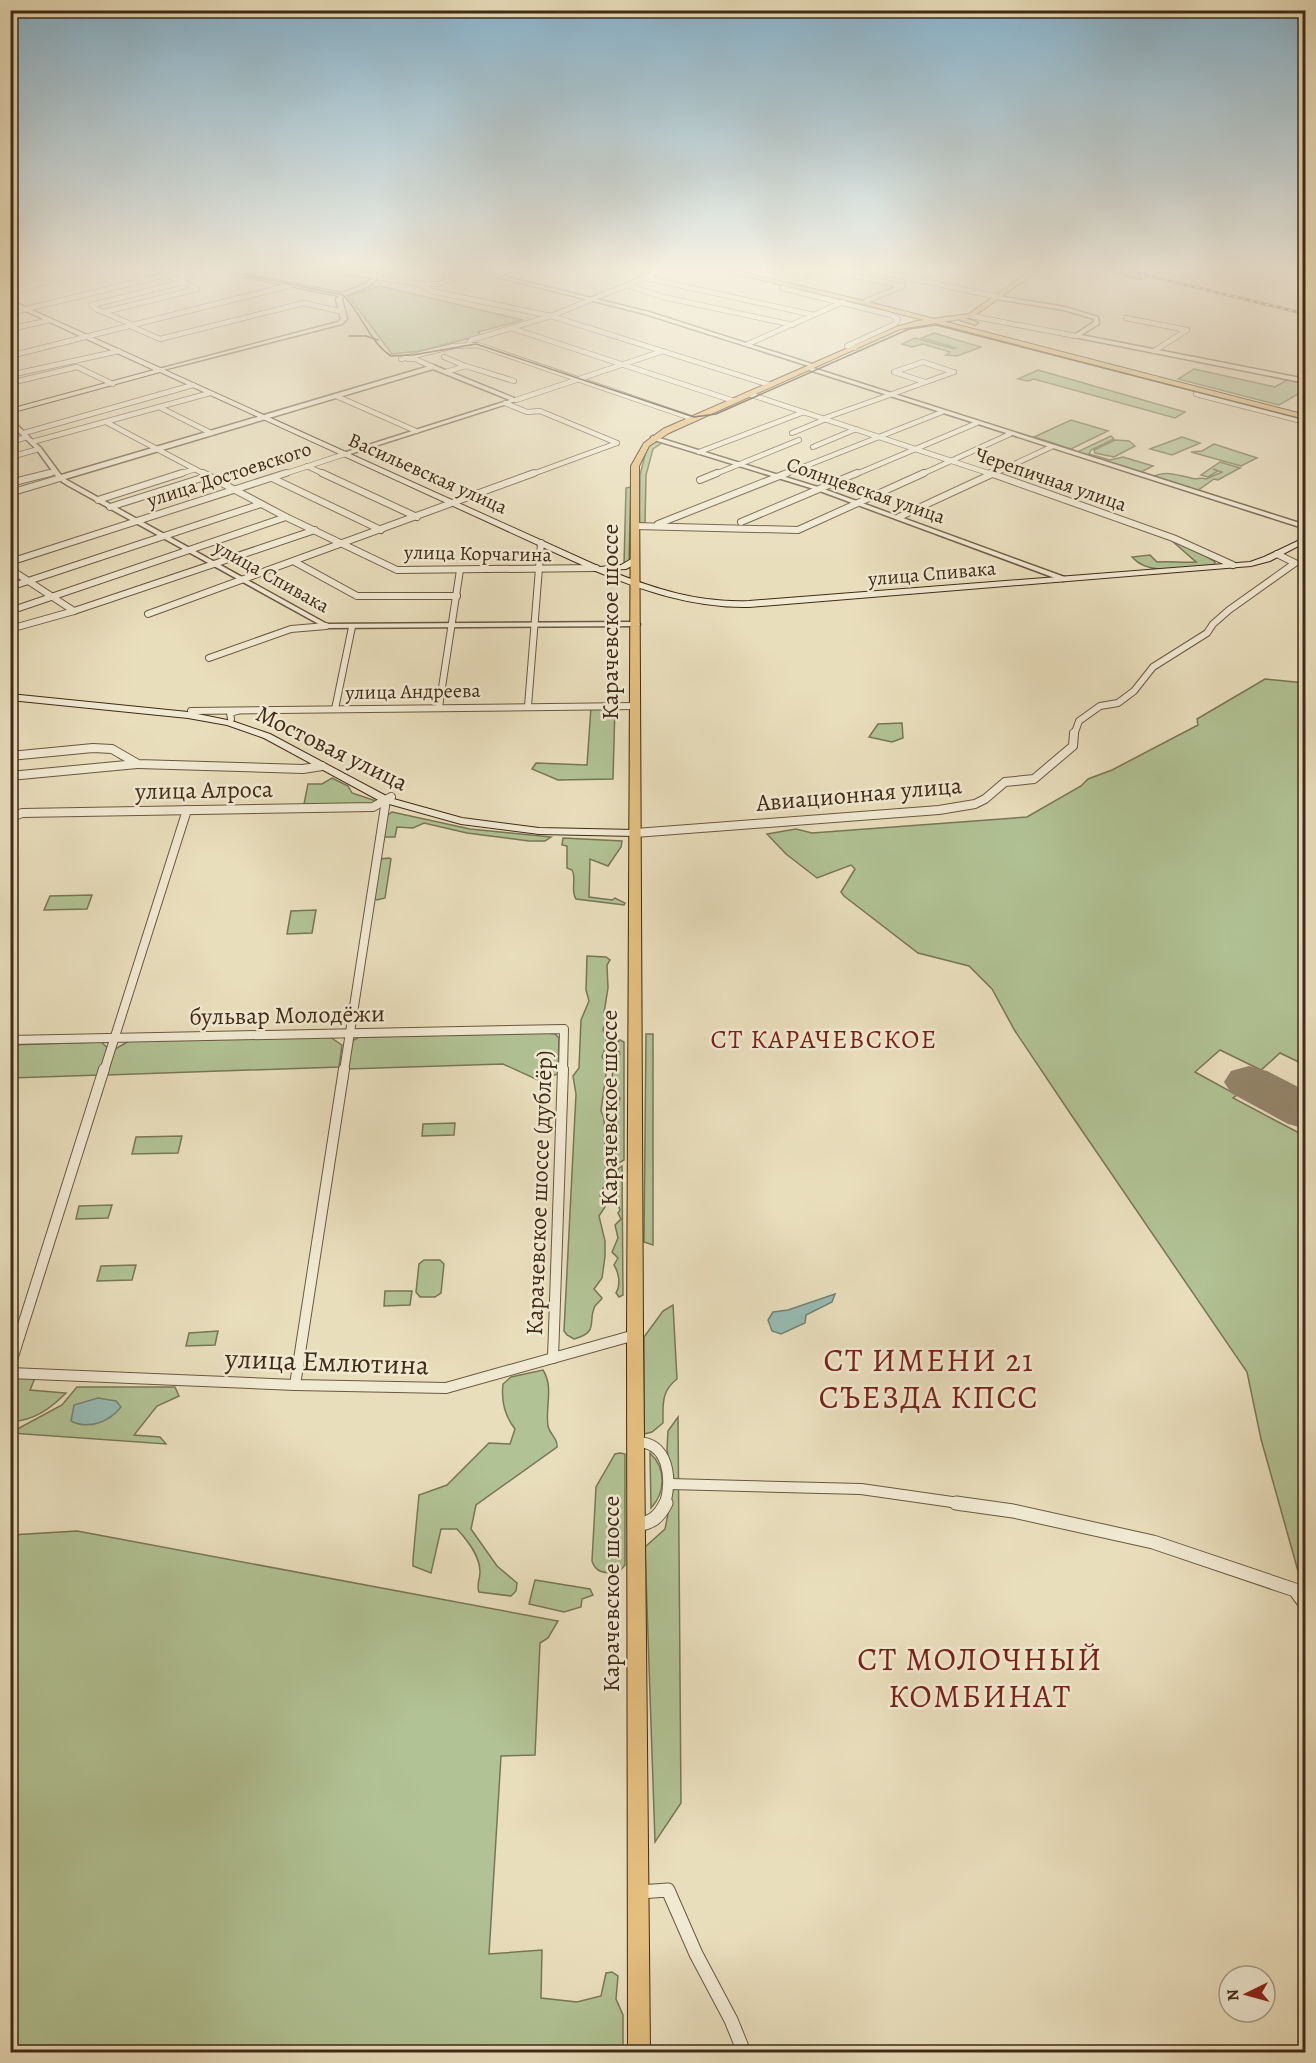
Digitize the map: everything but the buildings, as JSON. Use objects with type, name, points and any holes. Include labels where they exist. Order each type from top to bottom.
[{"type":"main road","name":"Васильевская улица","points":[[157,368],[596,568],[636,584]]},
{"type":"main road","points":[[653,438],[808,368]]},
{"type":"main road","points":[[1122,368],[1305,418]]},
{"type":"main road","points":[[1134,368],[1305,418]]},
{"type":"main road","points":[[10,411],[161,370]]},
{"type":"main road","name":"Карачевское шоссе","points":[[639,2052],[635,1442],[635,466],[641,451],[653,438]]},
{"type":"main road","points":[[1233,566],[1260,562],[1305,539]]},
{"type":"main road","points":[[596,568],[622,567],[636,560]]},
{"type":"main road","name":"улица Спивака","points":[[636,584],[695,603],[723,606],[1233,566]]},
{"type":"main road","name":"Мостовая улица","points":[[10,695],[234,715],[273,734],[388,799]]},
{"type":"main road","name":"Мостовая улица","points":[[10,695],[210,718],[267,736],[388,799],[451,819],[501,827],[563,832],[635,830]]},
{"type":"street","points":[[10,375],[42,368]]},
{"type":"street","points":[[10,383],[72,368]]},
{"type":"street","points":[[80,368],[113,384]]},
{"type":"street","points":[[161,370],[168,368]]},
{"type":"street","points":[[10,483],[58,475],[158,449],[429,368]]},
{"type":"street","points":[[436,368],[516,400]]},
{"type":"street","points":[[446,372],[458,368]]},
{"type":"street","points":[[473,368],[514,381]]},
{"type":"street","points":[[547,368],[694,419]]},
{"type":"street","name":"улица Достоевского","points":[[10,562],[614,368]]},
{"type":"street","points":[[634,368],[734,401]]},
{"type":"street","points":[[717,368],[770,385]]},
{"type":"street","points":[[815,368],[942,412],[1305,527]]},
{"type":"street","points":[[905,368],[894,372],[926,382]]},
{"type":"street","points":[[792,433],[889,394],[954,372],[942,368]]},
{"type":"street","points":[[1241,368],[1305,381]]},
{"type":"street","points":[[10,442],[193,385]]},
{"type":"street","points":[[28,437],[106,422],[210,393]]},
{"type":"street","name":"Черепичная улица","points":[[749,394],[880,436],[1171,537],[1233,566]]},
{"type":"street","points":[[1196,394],[1305,418]]},
{"type":"street","points":[[336,396],[416,431]]},
{"type":"street","points":[[148,615],[456,504],[617,443],[540,411],[527,412],[505,403]]},
{"type":"street","points":[[159,407],[211,433]]},
{"type":"street","points":[[699,452],[804,412]]},
{"type":"street","points":[[646,527],[662,523],[942,412]]},
{"type":"street","name":"улица Спивака","points":[[10,420],[39,449],[58,475],[110,507],[326,626],[636,624]]},
{"type":"street","name":"улица Корчагина","points":[[106,422],[286,517],[398,570],[579,570],[596,568]]},
{"type":"street","points":[[741,522],[977,423]]},
{"type":"street","points":[[813,447],[856,429]]},
{"type":"street","points":[[635,526],[798,530],[1010,434]]},
{"type":"street","name":"Солнцевская улица","points":[[653,438],[819,489],[1066,579]]},
{"type":"street","points":[[700,480],[799,440]]},
{"type":"street","points":[[900,517],[1051,447]]},
{"type":"street","points":[[10,457],[39,449]]},
{"type":"street","points":[[307,466],[417,517]]},
{"type":"street","points":[[98,500],[195,469]]},
{"type":"street","points":[[10,493],[58,475]]},
{"type":"street","points":[[110,507],[208,476]]},
{"type":"street","points":[[272,478],[381,530]]},
{"type":"street","points":[[10,587],[261,504]]},
{"type":"street","points":[[10,610],[286,517]]},
{"type":"street","points":[[10,629],[74,611],[315,530]]},
{"type":"street","points":[[528,706],[537,570],[541,543]]},
{"type":"street","name":"Авиационная улица","points":[[635,830],[939,810],[975,804],[985,799],[1005,782],[1034,779],[1073,747],[1074,730],[1079,721],[1100,706],[1118,703],[1134,691],[1153,667],[1207,633],[1213,624],[1229,610],[1295,563],[1276,554]]},
{"type":"street","points":[[295,562],[357,596],[457,596]]},
{"type":"street","points":[[10,569],[74,611]]},
{"type":"street","points":[[439,707],[460,570]]},
{"type":"street","points":[[209,658],[291,629],[326,626]]},
{"type":"street","points":[[335,709],[352,627]]},
{"type":"street","name":"улица Андреева","points":[[234,715],[335,709],[636,705]]},
{"type":"street","points":[[10,756],[93,748],[112,749],[138,764]]},
{"type":"street","points":[[10,776],[138,764],[303,769],[322,766]]},
{"type":"street","points":[[295,1385],[349,1033],[388,799]]},
{"type":"street","name":"улица Алроса","points":[[10,818],[22,813],[373,807],[388,799]]},
{"type":"street","points":[[10,1366],[187,810]]},
{"type":"street","name":"бульвар Молодёжи","points":[[10,1040],[564,1029]]},
{"type":"street","name":"Карачевское шоссе (дублёр)","points":[[553,1358],[564,1029]]},
{"type":"street","name":"улица Емлютина","points":[[10,1372],[295,1385],[446,1388],[635,1335]]},
{"type":"street","points":[[635,1442],[650,1443],[659,1449],[665,1461],[670,1484],[669,1495],[657,1519],[647,1524],[636,1525]]},
{"type":"street","points":[[670,1484],[861,1489],[1016,1512],[1153,1542],[1216,1562],[1295,1590],[1305,1605]]},
{"type":"street","points":[[639,1892],[668,1890],[696,1954],[744,2052]]},
{"type":"green space","points":[[1194,369],[1275,387],[1287,380],[1305,383],[1305,390],[1279,405],[1178,379]]},
{"type":"green space","points":[[1038,370],[1185,412],[1175,418],[1034,379],[1028,381],[1018,379]]},
{"type":"green space","points":[[1071,420],[1108,431],[1071,449],[1034,437]]},
{"type":"green space","points":[[1111,436],[1114,439],[1091,450],[1089,454],[1110,460],[1123,457],[1153,466],[1139,473],[1075,453]]},
{"type":"green space","points":[[1182,437],[1200,443],[1172,455],[1150,449]]},
{"type":"green space","points":[[1115,440],[1129,441],[1135,446],[1114,457],[1095,453],[1094,450]]},
{"type":"green space","points":[[656,441],[662,443],[653,449],[646,475],[645,523],[639,523],[640,475],[647,447]]},
{"type":"green space","points":[[1214,444],[1257,458],[1241,466],[1191,452],[1202,451]]},
{"type":"green space","points":[[1220,462],[1240,468],[1218,480],[1214,479],[1197,491],[1152,477],[1167,473],[1193,479],[1206,479],[1222,472],[1213,469],[1218,471],[1208,477],[1201,475]]},
{"type":"green space","points":[[631,487],[629,561],[624,565],[626,488]]},
{"type":"green space","points":[[1171,540],[1197,550],[1215,562],[1214,565],[1159,569],[1140,563],[1132,557],[1150,555],[1157,562],[1196,562]]},
{"type":"green space","points":[[1265,679],[1305,683],[1305,1065],[1280,1053],[1261,1070],[1220,1050],[1195,1072],[1237,1095],[1233,1098],[1305,1136],[1305,1596],[1261,1439],[1247,1372],[1015,1031],[992,989],[969,966],[918,953],[844,896],[841,892],[855,869],[851,865],[817,878],[786,854],[767,834],[796,829],[812,833],[1027,817],[1081,786],[1088,779],[1112,770],[1198,725],[1197,719]]},
{"type":"green space","points":[[615,706],[613,779],[558,780],[532,769],[536,763],[587,765],[591,707]]},
{"type":"green space","points":[[902,723],[903,738],[892,742],[869,737],[878,724]]},
{"type":"green space","points":[[332,778],[348,786],[352,793],[376,801],[372,804],[304,804],[308,784],[322,784]]},
{"type":"green space","points":[[392,812],[470,829],[551,837],[545,841],[529,841],[467,833],[424,823],[413,828],[397,827],[395,837],[383,837],[386,816]]},
{"type":"green space","points":[[563,838],[622,841],[621,847],[608,866],[590,859],[589,897],[612,900],[615,898],[625,903],[624,905],[576,899],[574,877],[572,870],[567,868],[567,846],[562,845]]},
{"type":"green space","points":[[380,859],[391,859],[385,898],[377,900],[374,898]]},
{"type":"green space","points":[[92,895],[87,909],[44,910],[50,896]]},
{"type":"green space","points":[[316,910],[312,933],[287,934],[291,911]]},
{"type":"green space","points":[[587,956],[606,957],[610,960],[607,965],[608,988],[604,1013],[607,1019],[603,1029],[607,1043],[602,1057],[607,1066],[601,1111],[604,1118],[606,1182],[600,1195],[605,1207],[599,1216],[605,1241],[605,1256],[602,1278],[594,1289],[602,1298],[595,1306],[590,1330],[574,1339],[564,1331],[576,1094],[573,1076],[579,1068],[581,1020],[589,1001],[586,990]]},
{"type":"green space","points":[[555,1034],[559,1038],[558,1074],[538,1080],[503,1064],[347,1069],[352,1041],[359,1037]]},
{"type":"green space","points":[[646,1034],[653,1034],[653,1245],[644,1242]]},
{"type":"green space","points":[[330,1037],[342,1045],[339,1067],[107,1075],[115,1049],[129,1041]]},
{"type":"green space","points":[[620,1040],[624,1042],[624,1160],[619,1163],[614,1160],[617,1146],[616,1125],[608,1114],[619,1104],[620,1098],[611,1086],[614,1062],[620,1054],[615,1044]]},
{"type":"green space","points":[[101,1042],[108,1048],[100,1075],[11,1078],[10,1045]]},
{"type":"green space","points":[[455,1123],[454,1135],[422,1136],[423,1124]]},
{"type":"green space","points":[[182,1136],[178,1153],[132,1154],[136,1137]]},
{"type":"green space","points":[[622,1166],[623,1295],[619,1297],[616,1293],[619,1279],[614,1265],[618,1258],[612,1252],[618,1238],[615,1225],[621,1219],[614,1186],[619,1178],[618,1169]]},
{"type":"green space","points":[[112,1205],[108,1218],[76,1219],[79,1206]]},
{"type":"green space","points":[[424,1260],[440,1260],[444,1264],[441,1293],[435,1297],[420,1297],[416,1292],[419,1264]]},
{"type":"green space","points":[[136,1265],[132,1280],[97,1281],[101,1266]]},
{"type":"green space","points":[[385,1291],[412,1291],[410,1305],[384,1306]]},
{"type":"green space","points":[[673,1305],[677,1379],[666,1393],[663,1404],[663,1423],[652,1432],[644,1434],[644,1337],[663,1311]]},
{"type":"green space","points":[[218,1331],[215,1345],[186,1346],[189,1333]]},
{"type":"green space","points":[[543,1370],[549,1390],[548,1426],[557,1447],[476,1505],[471,1529],[497,1566],[517,1583],[516,1591],[511,1596],[479,1592],[478,1560],[457,1529],[441,1529],[431,1573],[413,1566],[419,1495],[447,1485],[489,1443],[510,1444],[515,1429],[504,1408],[503,1384],[511,1377]]},
{"type":"green space","points":[[11,1378],[35,1378],[30,1390],[66,1393],[41,1413],[11,1422]]},
{"type":"green space","points":[[77,1387],[175,1387],[179,1396],[157,1406],[134,1435],[160,1437],[166,1444],[10,1433],[62,1405]]},
{"type":"green space","points":[[678,1417],[681,1803],[655,1842],[645,1547],[665,1529],[673,1489],[667,1449],[668,1431]]},
{"type":"green space","points":[[650,1453],[659,1466],[662,1480],[659,1495],[651,1508]]},
{"type":"green space","points":[[615,1454],[625,1454],[625,1565],[618,1573],[606,1573],[599,1571],[592,1561],[596,1487]]},
{"type":"green space","points":[[77,1531],[558,1621],[548,1638],[540,1643],[535,1755],[501,1756],[489,1954],[542,1950],[541,1998],[577,2002],[601,1996],[606,1973],[612,1972],[618,1976],[616,1999],[623,2015],[623,2052],[11,2052],[11,1535]]},
{"type":"green space","points":[[535,1580],[590,1589],[593,1595],[582,1599],[581,1607],[564,1612],[529,1604]]},
{"type":"water","points":[[835,1294],[832,1302],[806,1315],[805,1323],[781,1334],[772,1331],[768,1320],[773,1312],[788,1310]]},
{"type":"water","points":[[98,1398],[116,1401],[121,1407],[111,1417],[98,1423],[85,1425],[71,1421],[74,1405]]},
{"type":"runway","points":[[1249,1082],[1306,1112]]},
{"type":"tram line","points":[[548,368],[694,417],[716,414],[820,368]]},
{"type":"tram line","points":[[1105,368],[1306,420]]},
{"type":"district","name":"СТ КАРАЧЕВСКОЕ","points":[[824,1039]]},
{"type":"district","name":"СТ ИМЕНИ 21 СЪЕЗДА КПСС","points":[[929,1378]]},
{"type":"district","name":"СТ МОЛОЧНЫЙ КОМБИНАТ","points":[[980,1678]]}]
